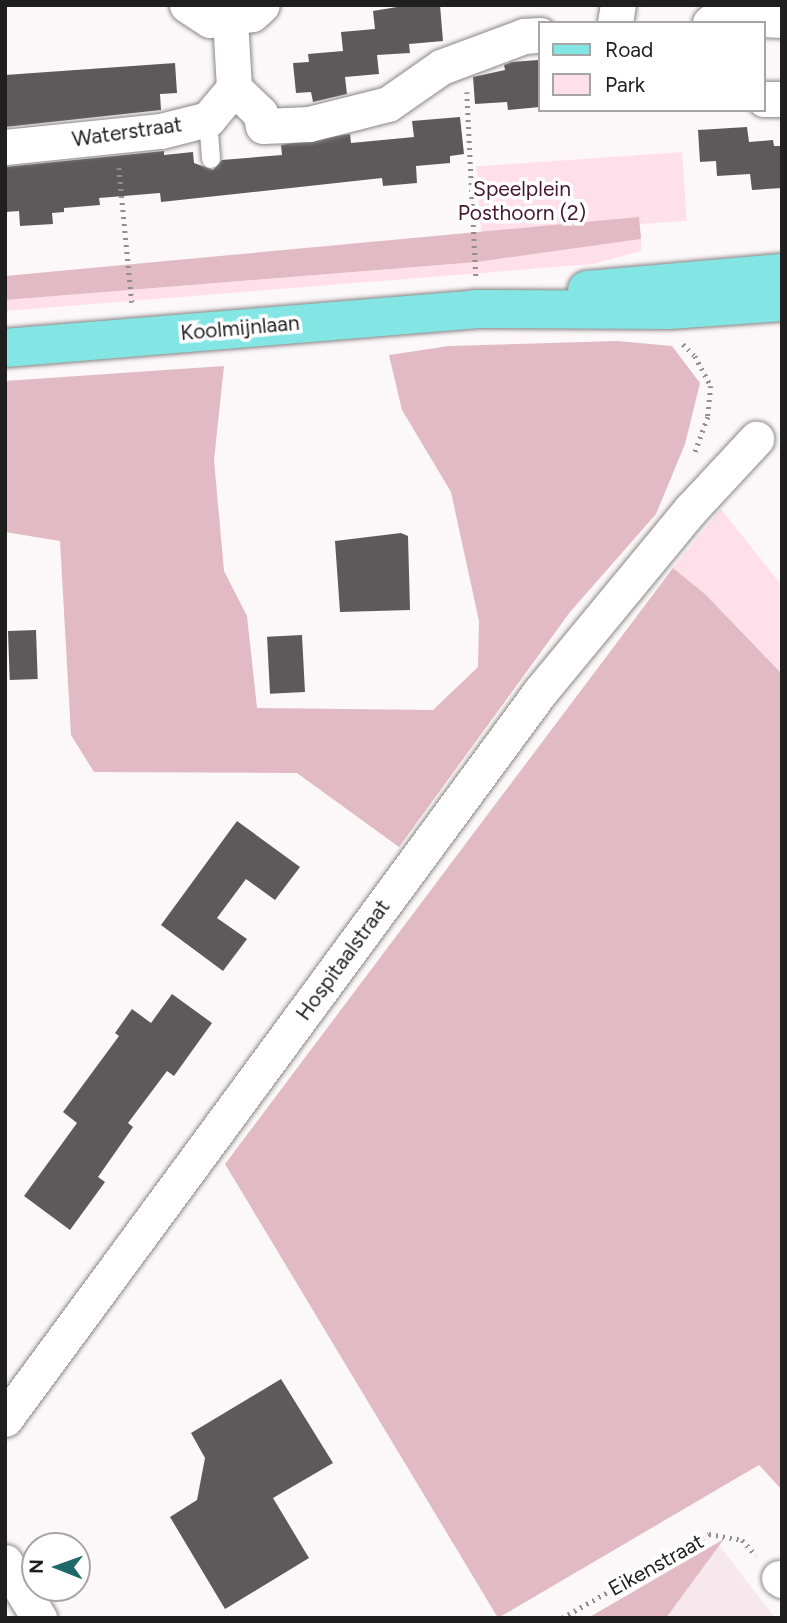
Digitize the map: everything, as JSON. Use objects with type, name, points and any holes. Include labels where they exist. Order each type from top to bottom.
[{"type":"main road","name":"Koolmijnlaan","points":[[5,348],[476,295],[782,273]]},
{"type":"main road","name":"Koolmijnlaan","points":[[476,295],[669,310],[782,302]]},
{"type":"street","points":[[187,5],[210,20],[252,14],[262,5]]},
{"type":"street","points":[[713,21],[718,17],[782,20]]},
{"type":"street","points":[[230,19],[234,88],[260,113],[263,126],[309,124],[388,104],[417,88],[441,67],[464,62],[529,25]]},
{"type":"street","name":"Waterstraat","points":[[5,147],[161,131],[208,119],[234,88]]},
{"type":"street","name":"Hospitaalstraat","points":[[5,1419],[540,692],[691,509],[756,439]]},
{"type":"street","points":[[5,1562],[39,1618]]},
{"type":"lane","points":[[208,119],[211,159]]},
{"type":"path","points":[[464,62],[476,295]]},
{"type":"path","points":[[116,136],[133,308]]},
{"type":"path","points":[[678,339],[695,356],[711,386],[708,416],[691,462],[691,509]]},
{"type":"path","name":"Eikenstraat","points":[[562,1618],[709,1534],[742,1541],[780,1579]]},
{"type":"shaded area","points":[[639,217],[641,239],[477,262],[5,300],[5,276]]},
{"type":"shaded area","points":[[617,341],[672,346],[700,383],[685,444],[656,514],[570,612],[399,847],[297,773],[94,772],[71,735],[60,541],[5,532],[5,381],[224,366],[214,460],[224,571],[247,616],[257,708],[433,710],[478,667],[479,621],[451,492],[402,410],[389,355],[449,346]]},
{"type":"shaded area","points":[[673,568],[705,594],[782,674],[782,1490],[759,1465],[498,1618],[225,1164]]},
{"type":"shaded area","points":[[724,1539],[666,1618],[588,1618]]},
{"type":"shaded area","points":[[719,1545],[775,1618],[666,1618]]},
{"type":"green space","name":"Speelplein Posthoorn (2)","points":[[682,152],[687,221],[481,235],[477,166]]},
{"type":"green space","points":[[641,239],[641,251],[593,264],[5,311],[5,300],[477,262]]},
{"type":"green space","points":[[721,509],[782,586],[782,674],[705,594],[673,568]]},
{"type":"building","points":[[409,5],[440,5],[443,41],[409,44],[410,53],[377,55],[379,74],[345,77],[347,94],[313,102],[311,92],[296,93],[293,63],[309,62],[308,54],[343,51],[341,32],[375,29],[373,11]]},
{"type":"building","points":[[538,60],[538,107],[508,110],[507,102],[475,104],[473,77],[505,70],[504,65]]},
{"type":"building","points":[[175,63],[177,93],[160,94],[161,110],[5,127],[5,75]]},
{"type":"building","points":[[460,117],[464,154],[450,156],[450,163],[416,166],[417,183],[383,186],[382,178],[161,202],[160,193],[99,198],[100,205],[64,208],[64,212],[52,213],[53,224],[20,226],[19,211],[5,212],[5,167],[164,151],[164,155],[193,152],[194,163],[213,170],[222,160],[282,155],[281,145],[350,134],[351,143],[414,137],[412,121]]},
{"type":"building","points":[[747,127],[749,142],[773,140],[774,146],[782,146],[782,188],[752,190],[750,174],[717,176],[716,161],[700,162],[698,130]]},
{"type":"building","points":[[401,533],[408,536],[410,610],[340,612],[335,541]]},
{"type":"building","points":[[36,630],[38,679],[10,680],[8,631]]},
{"type":"building","points":[[302,635],[305,692],[270,694],[267,637]]},
{"type":"building","points":[[237,821],[300,867],[275,900],[246,879],[217,918],[247,939],[223,971],[161,925]]},
{"type":"building","points":[[172,994],[212,1023],[174,1076],[167,1071],[128,1123],[133,1127],[98,1177],[105,1182],[70,1230],[24,1196],[77,1123],[63,1112],[119,1036],[115,1033],[132,1009],[151,1023]]},
{"type":"building","points":[[281,1379],[333,1463],[273,1498],[309,1558],[225,1609],[170,1517],[197,1500],[205,1458],[191,1433]]}]
